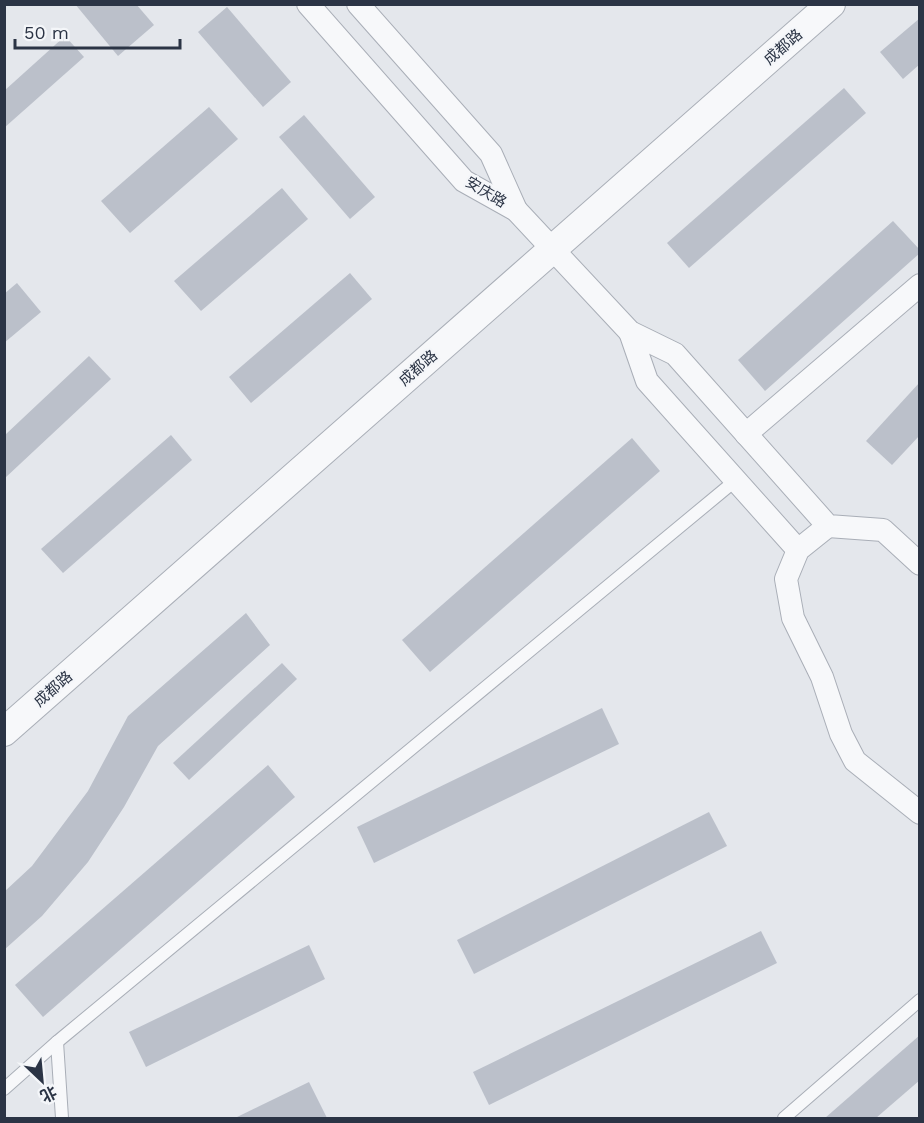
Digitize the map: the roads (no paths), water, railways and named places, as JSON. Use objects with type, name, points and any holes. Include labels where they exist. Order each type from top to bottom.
[{"type":"street","name":"安庆路","points":[[308,4],[464,181],[516,210]]},
{"type":"street","name":"安庆路","points":[[358,4],[491,154],[516,210]]},
{"type":"street","name":"成都路","points":[[4,732],[831,4]]},
{"type":"street","points":[[516,210],[630,332],[675,354],[828,526],[883,531],[920,564]]},
{"type":"street","points":[[746,434],[920,285]]},
{"type":"street","points":[[630,332],[647,381],[798,550]]},
{"type":"street","points":[[828,526],[798,550],[786,579],[793,618],[822,677],[842,734],[855,761],[920,813]]},
{"type":"lane","points":[[4,1089],[57,1042],[736,480]]},
{"type":"lane","points":[[784,1119],[920,1000]]},
{"type":"lane","points":[[57,1042],[62,1119]]}]
